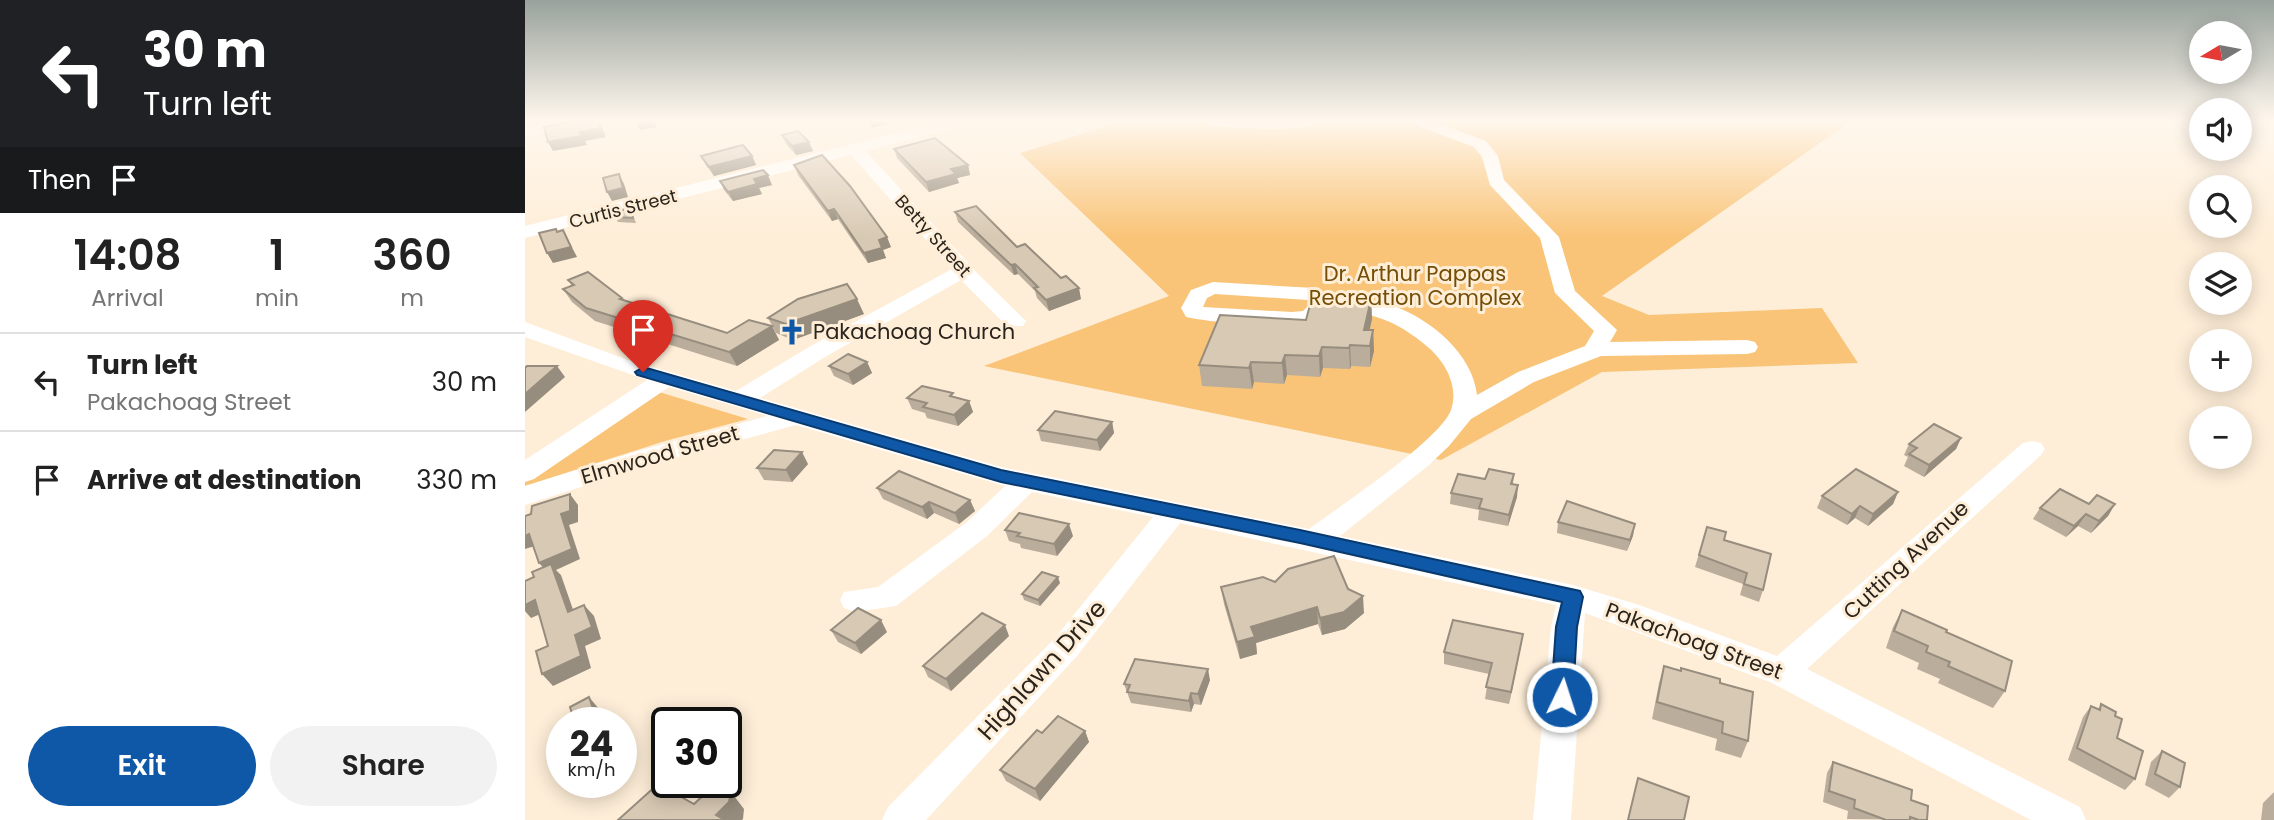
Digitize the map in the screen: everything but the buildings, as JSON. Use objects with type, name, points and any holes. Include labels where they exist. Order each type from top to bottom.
[{"type":"street","name":"Curtis Street","points":[[525,232],[814,159]]},
{"type":"street","name":"Betty Street","points":[[864,159],[964,270],[1015,321]]},
{"type":"street","points":[[1491,159],[1496,181],[1549,237],[1565,293],[1606,330],[1595,349]]},
{"type":"street","points":[[739,400],[817,352],[964,270]]},
{"type":"street","points":[[1322,304],[1367,305],[1390,310],[1415,325],[1448,353],[1461,372],[1466,393],[1463,413]]},
{"type":"street","name":"Pakachoag Street","points":[[525,329],[620,365],[910,451],[1026,482],[1315,540],[1573,597],[1628,614],[1782,672],[2067,820]]},
{"type":"street","points":[[1315,540],[1441,442],[1463,413],[1526,377],[1595,349],[1747,347]]},
{"type":"street","name":"Elmwood Street","points":[[525,473],[666,378]]},
{"type":"street","name":"Elmwood Street","points":[[525,496],[647,457],[795,416]]},
{"type":"street","name":"Cutting Avenue","points":[[1782,672],[1882,584],[1965,505],[2032,450]]},
{"type":"street","points":[[855,600],[885,598],[978,529],[1026,482]]},
{"type":"street","name":"Highlawn Drive","points":[[901,820],[1066,647],[1102,605],[1173,512]]},
{"type":"street","points":[[1552,820],[1567,627],[1573,597]]},
{"type":"green space","name":"Dr. Arthur Pappas Recreation Complex","points":[[1027,159],[1797,159],[1602,296],[1649,315],[1822,308],[1858,363],[1602,372],[1441,460],[984,366],[1169,296]]},
{"type":"green space","points":[[659,392],[748,419],[665,441],[525,486],[525,481]]},
{"type":"place","name":"Pakachoag Church","points":[[792,332]]},
{"type":"route","points":[[643,372],[1001,476],[1300,537],[1573,597],[1567,627],[1562,697]]}]
